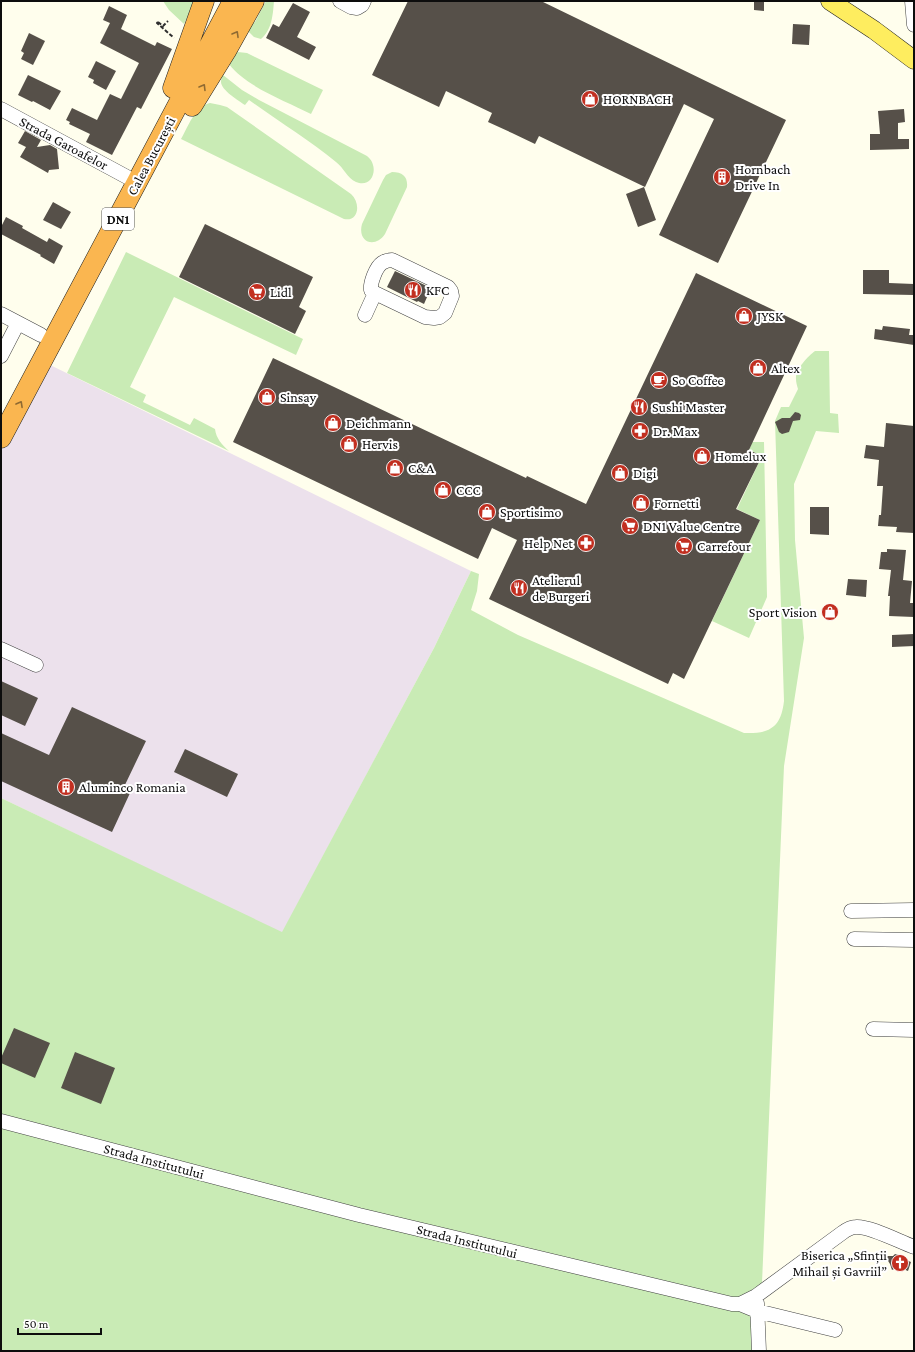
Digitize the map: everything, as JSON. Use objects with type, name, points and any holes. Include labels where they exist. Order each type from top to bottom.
[{"type":"highway","points":[[173,88],[204,1]]},
{"type":"highway","name":"Calea București","points":[[1,438],[127,177],[219,1]]},
{"type":"highway","name":"Calea București","points":[[1,410],[47,340],[233,1]]},
{"type":"highway","points":[[47,340],[61,335],[72,320],[152,181],[199,94],[226,51],[254,1]]},
{"type":"main road","points":[[830,1],[874,30],[914,60]]},
{"type":"street","points":[[340,1],[357,8],[362,5],[364,1]]},
{"type":"street","points":[[912,1],[914,25]]},
{"type":"street","name":"Strada Garoafelor","points":[[1,109],[127,177]]},
{"type":"street","points":[[392,260],[448,287],[452,296],[445,313],[440,317],[434,318],[425,317],[375,293],[371,290],[370,285],[379,266],[383,262],[392,260]]},
{"type":"street","points":[[365,315],[375,293]]},
{"type":"street","points":[[1,314],[47,340]]},
{"type":"street","points":[[1,356],[18,323]]},
{"type":"street","points":[[1,649],[36,666]]},
{"type":"street","points":[[851,911],[914,910]]},
{"type":"street","points":[[854,939],[914,940]]},
{"type":"street","points":[[873,1028],[914,1030]]},
{"type":"street","name":"Strada Institutului","points":[[1,1121],[359,1215],[727,1303],[740,1304],[757,1311],[835,1330]]},
{"type":"street","points":[[740,1304],[756,1296],[850,1228],[862,1227],[914,1247]]},
{"type":"street","points":[[756,1296],[759,1351]]},
{"type":"path","points":[[158,22],[163,26],[168,21]]},
{"type":"shaded area","points":[[46,363],[471,571],[434,648],[282,933],[1,798],[1,451]]},
{"type":"green space","points":[[163,1],[196,1],[184,24],[169,10]]},
{"type":"green space","points":[[266,1],[274,1],[273,11],[268,31],[261,39],[254,37],[247,30],[249,26],[255,22]]},
{"type":"green space","points":[[238,52],[247,53],[323,90],[311,114],[279,99],[245,80],[229,64],[234,54]]},
{"type":"green space","points":[[223,75],[242,90],[259,100],[367,156],[373,165],[373,175],[367,182],[362,183],[353,180],[336,162],[304,138],[249,100],[245,105],[227,92],[221,81]]},
{"type":"green space","points":[[210,103],[227,107],[351,194],[357,207],[357,211],[353,218],[344,219],[181,139],[189,123],[200,108]]},
{"type":"green space","points":[[392,172],[402,174],[406,178],[407,187],[385,234],[381,239],[372,242],[368,241],[364,239],[362,235],[362,224],[383,180],[386,175]]},
{"type":"green space","points":[[126,252],[303,339],[296,355],[174,297],[130,387],[146,395],[143,402],[190,425],[194,418],[215,429],[220,441],[229,451],[67,373]]},
{"type":"green space","points":[[815,351],[829,351],[830,413],[838,414],[839,433],[816,431],[794,484],[795,540],[804,638],[784,766],[762,1283],[757,1351],[1,1351],[1,798],[282,932],[434,648],[471,571],[479,574],[477,591],[471,610],[518,635],[744,733],[760,732],[772,728],[780,718],[784,701],[775,421],[781,407],[789,407],[798,389],[796,375],[809,356]]},
{"type":"green space","points":[[752,442],[764,442],[767,597],[749,638],[712,621],[760,520],[737,509],[762,456],[749,450]]},
{"type":"building","name":"HORNBACH","points":[[408,1],[541,1],[786,120],[718,263],[659,235],[714,119],[684,104],[645,187],[539,136],[535,144],[488,122],[492,113],[446,91],[439,107],[372,75]]},
{"type":"building","points":[[754,1],[764,1],[764,11],[754,10]]},
{"type":"building","points":[[293,3],[310,12],[297,37],[316,47],[309,60],[266,38],[273,24],[279,27]]},
{"type":"building","points":[[109,6],[127,15],[121,29],[155,46],[157,42],[172,49],[141,109],[137,107],[112,155],[86,142],[90,134],[69,124],[70,122],[66,120],[72,108],[97,120],[110,94],[121,99],[139,63],[100,43],[110,23],[103,20]]},
{"type":"building","points":[[793,24],[810,25],[809,45],[792,44]]},
{"type":"building","points":[[29,33],[45,41],[33,65],[21,59],[24,53],[21,51]]},
{"type":"building","points":[[96,61],[116,71],[106,90],[93,83],[94,80],[88,77]]},
{"type":"building","points":[[28,75],[61,91],[50,110],[18,95]]},
{"type":"building","points":[[904,109],[905,122],[898,123],[898,139],[909,139],[909,149],[870,150],[870,134],[880,134],[878,111]]},
{"type":"building","points":[[25,131],[41,140],[37,147],[50,145],[57,149],[59,169],[49,170],[48,173],[20,157],[26,147],[18,143]]},
{"type":"building","points":[[644,187],[656,220],[638,227],[626,194]]},
{"type":"building","points":[[53,202],[71,212],[61,229],[43,220]]},
{"type":"building","points":[[6,217],[47,242],[49,238],[63,246],[54,264],[40,256],[41,255],[1,234],[1,227]]},
{"type":"building","name":"Lidl","points":[[205,224],[313,277],[299,307],[306,311],[295,334],[179,277]]},
{"type":"building","points":[[863,270],[889,270],[889,283],[914,284],[914,295],[863,294]]},
{"type":"building","name":"KFC","points":[[395,271],[431,288],[424,304],[387,287]]},
{"type":"building","points":[[696,273],[807,326],[749,450],[762,456],[736,509],[760,520],[684,679],[673,673],[668,684],[489,599],[517,540],[492,528],[478,559],[233,442],[273,358],[526,478],[527,476],[586,504]]},
{"type":"building","points":[[883,326],[910,329],[909,335],[914,335],[914,345],[874,339],[875,329],[882,330]]},
{"type":"building","points":[[795,412],[801,415],[800,420],[793,421],[789,432],[782,434],[779,432],[775,422],[782,418],[790,418]]},
{"type":"building","points":[[886,423],[914,426],[914,533],[896,532],[897,527],[878,526],[879,515],[881,515],[883,486],[877,486],[879,460],[864,458],[866,445],[884,447]]},
{"type":"building","points":[[810,507],[829,507],[829,535],[810,534]]},
{"type":"building","points":[[887,549],[906,550],[903,580],[912,581],[910,603],[914,603],[914,617],[889,616],[890,596],[888,596],[891,570],[879,569],[881,552],[887,552]]},
{"type":"building","points":[[848,579],[867,580],[866,597],[846,595]]},
{"type":"building","points":[[914,634],[914,646],[892,647],[892,635]]},
{"type":"building","points":[[1,681],[38,698],[25,726],[1,715]]},
{"type":"building","points":[[72,707],[146,741],[123,789],[130,793],[112,832],[1,781],[1,733],[49,755]]},
{"type":"building","points":[[185,749],[238,774],[227,797],[174,772]]},
{"type":"building","points":[[14,1028],[50,1043],[35,1078],[1,1063],[1,1058]]},
{"type":"building","points":[[75,1052],[115,1068],[101,1104],[61,1088]]},
{"type":"building","name":"Biserica „Sfinții Mihail și Gavriil”","points":[[895,1254],[911,1262],[908,1271],[898,1267],[892,1270],[885,1256],[893,1256]]},
{"type":"place","name":"HORNBACH","points":[[590,99]]},
{"type":"place","name":"Hornbach Drive In","points":[[722,177]]},
{"type":"place","name":"KFC","points":[[413,290]]},
{"type":"place","name":"Lidl","points":[[257,292]]},
{"type":"place","name":"JYSK","points":[[744,316]]},
{"type":"place","name":"Altex","points":[[758,368]]},
{"type":"place","name":"So Coffee","points":[[659,380]]},
{"type":"place","name":"Sinsay","points":[[267,397]]},
{"type":"place","name":"Sushi Master","points":[[639,407]]},
{"type":"place","name":"Deichmann","points":[[333,423]]},
{"type":"place","name":"Dr. Max","points":[[640,431]]},
{"type":"place","name":"Hervis","points":[[349,444]]},
{"type":"place","name":"Homelux","points":[[702,456]]},
{"type":"place","name":"C&A","points":[[395,468]]},
{"type":"place","name":"Digi","points":[[620,473]]},
{"type":"place","name":"CCC","points":[[443,490]]},
{"type":"place","name":"Fornetti","points":[[641,503]]},
{"type":"place","name":"Sportisimo","points":[[487,512]]},
{"type":"place","name":"DN1 Value Centre","points":[[630,526]]},
{"type":"place","name":"Help Net","points":[[586,543]]},
{"type":"place","name":"Carrefour","points":[[684,546]]},
{"type":"place","name":"Atelierul de Burgeri","points":[[519,588]]},
{"type":"place","name":"Sport Vision","points":[[830,612]]},
{"type":"place","name":"Aluminco Romania","points":[[66,787]]},
{"type":"place","name":"Biserica „Sfinții Mihail și Gavriil”","points":[[900,1263]]}]
